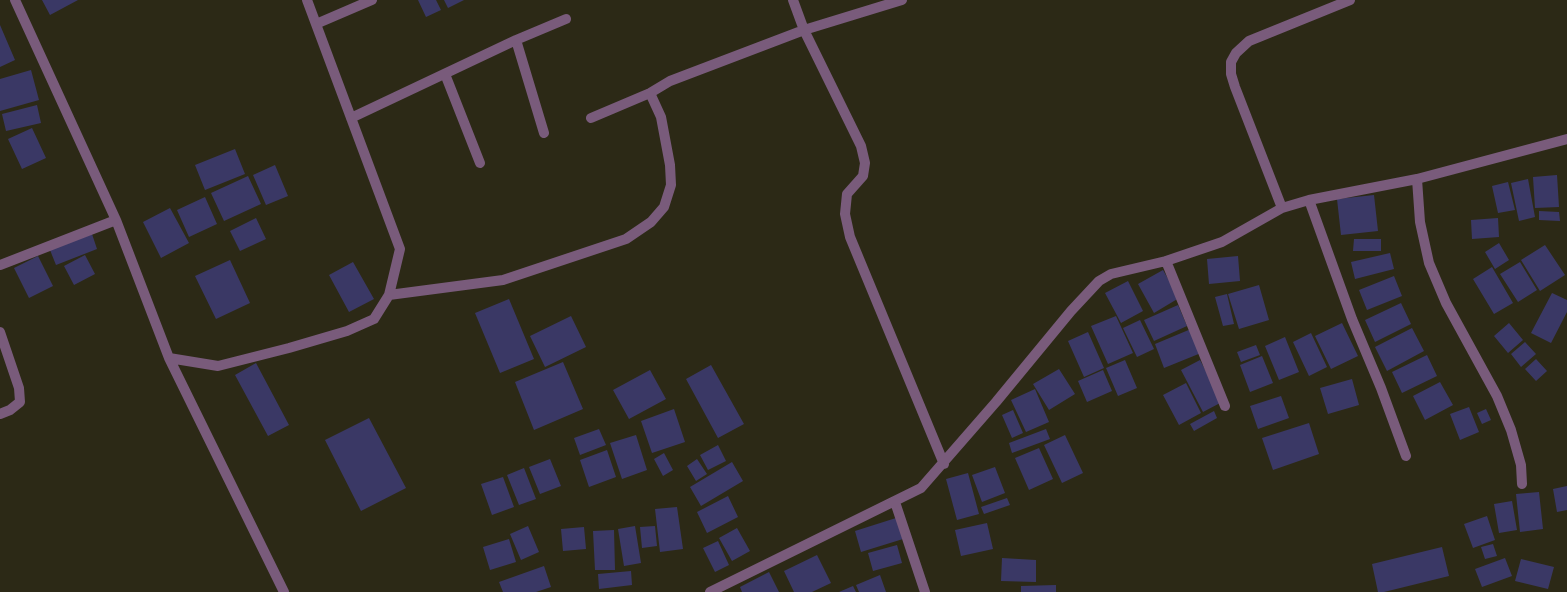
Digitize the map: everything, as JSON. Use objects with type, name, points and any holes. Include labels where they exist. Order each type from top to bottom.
[{"type":"street","points":[[15,0],[116,220],[169,358],[284,592]]},
{"type":"street","points":[[169,358],[218,366],[289,348],[347,331],[374,319],[389,295],[400,249],[307,0]]},
{"type":"street","points":[[316,24],[372,0]]},
{"type":"street","points":[[792,0],[804,30],[861,146],[865,163],[863,176],[847,194],[845,214],[850,237],[944,464]]},
{"type":"street","points":[[590,118],[650,93],[670,82],[804,30],[902,0]]},
{"type":"street","points":[[1282,208],[1235,87],[1231,74],[1231,62],[1236,53],[1249,41],[1350,0]]},
{"type":"street","points":[[351,118],[516,40],[566,19]]},
{"type":"street","points":[[516,40],[544,133]]},
{"type":"street","points":[[445,74],[480,163]]},
{"type":"street","points":[[389,295],[503,280],[626,239],[651,222],[664,207],[670,185],[670,165],[661,117],[650,93]]},
{"type":"street","points":[[710,592],[921,488],[944,464],[1071,311],[1099,281],[1111,274],[1166,261],[1222,242],[1282,208],[1308,200],[1417,179],[1567,139]]},
{"type":"street","points":[[1417,179],[1420,222],[1429,263],[1446,303],[1497,396],[1513,437],[1521,465],[1522,484]]},
{"type":"street","points":[[1308,200],[1352,319],[1381,388],[1406,456]]},
{"type":"street","points":[[0,265],[116,220]]},
{"type":"street","points":[[1166,261],[1225,406]]},
{"type":"street","points":[[0,332],[19,388],[20,402],[10,410],[0,414]]},
{"type":"street","points":[[895,502],[925,592]]},
{"type":"building","points":[[42,0],[78,0],[50,15]]},
{"type":"building","points":[[418,0],[436,0],[441,10],[426,17]]},
{"type":"building","points":[[444,0],[464,0],[448,8]]},
{"type":"building","points":[[0,25],[15,60],[0,67]]},
{"type":"building","points":[[31,70],[39,100],[0,111],[0,79]]},
{"type":"building","points":[[37,105],[41,123],[6,131],[2,114]]},
{"type":"building","points":[[32,128],[46,158],[22,169],[8,139]]},
{"type":"building","points":[[235,149],[245,174],[205,190],[195,165]]},
{"type":"building","points":[[275,165],[288,196],[266,205],[253,175]]},
{"type":"building","points":[[1557,175],[1559,207],[1535,208],[1533,177]]},
{"type":"building","points":[[248,176],[261,204],[224,221],[211,193]]},
{"type":"building","points":[[1528,179],[1535,217],[1519,221],[1511,183]]},
{"type":"building","points":[[1508,182],[1515,210],[1498,213],[1492,186]]},
{"type":"building","points":[[1374,195],[1378,231],[1341,235],[1337,199]]},
{"type":"building","points":[[205,197],[217,224],[189,237],[177,210]]},
{"type":"building","points":[[170,208],[189,243],[161,258],[143,222]]},
{"type":"building","points":[[1539,211],[1559,212],[1560,221],[1539,220]]},
{"type":"building","points":[[256,218],[266,239],[240,251],[230,231]]},
{"type":"building","points":[[1498,218],[1499,237],[1472,239],[1471,220]]},
{"type":"building","points":[[92,234],[97,249],[56,265],[50,250]]},
{"type":"building","points":[[1354,239],[1381,239],[1381,251],[1353,251]]},
{"type":"building","points":[[1499,243],[1509,260],[1495,269],[1485,252]]},
{"type":"building","points":[[1545,245],[1565,275],[1540,291],[1521,260]]},
{"type":"building","points":[[1390,253],[1394,269],[1355,279],[1351,262]]},
{"type":"building","points":[[85,255],[95,274],[74,285],[64,266]]},
{"type":"building","points":[[38,256],[53,286],[29,298],[14,268]]},
{"type":"building","points":[[1238,256],[1240,281],[1209,284],[1207,259]]},
{"type":"building","points":[[230,260],[250,303],[216,319],[195,276]]},
{"type":"building","points":[[353,262],[374,299],[349,312],[329,275]]},
{"type":"building","points":[[1520,262],[1537,290],[1518,302],[1500,274]]},
{"type":"building","points":[[1492,267],[1513,303],[1494,314],[1473,279]]},
{"type":"building","points":[[1163,270],[1179,298],[1154,313],[1138,284]]},
{"type":"building","points":[[1394,276],[1402,296],[1367,310],[1359,290]]},
{"type":"building","points":[[1128,281],[1143,311],[1121,323],[1105,293]]},
{"type":"building","points":[[1259,285],[1269,320],[1239,329],[1228,294]]},
{"type":"building","points":[[1552,293],[1567,300],[1567,312],[1551,343],[1531,333]]},
{"type":"building","points":[[1227,294],[1234,324],[1223,326],[1215,297]]},
{"type":"building","points":[[509,299],[534,359],[500,373],[475,313]]},
{"type":"building","points":[[1401,303],[1411,324],[1375,342],[1365,320]]},
{"type":"building","points":[[1178,305],[1187,326],[1154,341],[1144,320]]},
{"type":"building","points":[[571,316],[586,347],[545,367],[530,336]]},
{"type":"building","points":[[1116,316],[1133,353],[1108,364],[1091,326]]},
{"type":"building","points":[[1140,320],[1154,349],[1137,357],[1123,328]]},
{"type":"building","points":[[1342,323],[1358,356],[1331,369],[1315,336]]},
{"type":"building","points":[[1509,323],[1523,340],[1508,353],[1494,336]]},
{"type":"building","points":[[1412,328],[1424,351],[1387,371],[1375,347]]},
{"type":"building","points":[[1191,329],[1201,353],[1164,368],[1155,344]]},
{"type":"building","points":[[1088,332],[1104,368],[1084,377],[1068,341]]},
{"type":"building","points":[[1311,333],[1327,367],[1309,376],[1293,342]]},
{"type":"building","points":[[1285,337],[1299,372],[1279,380],[1265,346]]},
{"type":"building","points":[[1525,342],[1536,354],[1521,367],[1511,354]]},
{"type":"building","points":[[1256,345],[1260,355],[1241,362],[1237,352]]},
{"type":"building","points":[[1427,355],[1437,376],[1402,393],[1392,372]]},
{"type":"building","points":[[1262,356],[1273,383],[1250,392],[1240,365]]},
{"type":"building","points":[[1536,359],[1547,371],[1536,381],[1525,369]]},
{"type":"building","points":[[1125,360],[1137,388],[1118,396],[1106,368]]},
{"type":"building","points":[[1200,360],[1222,402],[1203,412],[1181,370]]},
{"type":"building","points":[[563,362],[583,409],[534,430],[515,382]]},
{"type":"building","points":[[256,363],[289,425],[268,436],[235,375]]},
{"type":"building","points":[[711,365],[744,424],[718,438],[686,379]]},
{"type":"building","points":[[1059,369],[1075,394],[1049,410],[1033,384]]},
{"type":"building","points":[[650,370],[666,399],[629,419],[613,390]]},
{"type":"building","points":[[1103,370],[1112,391],[1087,402],[1078,381]]},
{"type":"building","points":[[1352,379],[1359,405],[1328,414],[1320,388]]},
{"type":"building","points":[[1440,382],[1453,405],[1425,420],[1413,396]]},
{"type":"building","points":[[1186,383],[1201,413],[1179,425],[1163,395]]},
{"type":"building","points":[[1035,389],[1049,422],[1026,432],[1011,400]]},
{"type":"building","points":[[1281,396],[1289,418],[1258,429],[1250,406]]},
{"type":"building","points":[[1469,407],[1479,432],[1460,440],[1450,414]]},
{"type":"building","points":[[674,409],[685,442],[652,453],[641,421]]},
{"type":"building","points":[[1486,409],[1491,420],[1482,424],[1477,413]]},
{"type":"building","points":[[1013,410],[1023,433],[1012,438],[1002,415]]},
{"type":"building","points":[[1214,411],[1217,418],[1194,431],[1190,424]]},
{"type":"building","points":[[369,418],[406,488],[361,511],[325,440]]},
{"type":"building","points":[[1309,423],[1319,454],[1273,470],[1262,438]]},
{"type":"building","points":[[599,429],[606,445],[580,455],[574,438]]},
{"type":"building","points":[[1046,429],[1050,439],[1012,453],[1009,443]]},
{"type":"building","points":[[636,435],[647,470],[622,479],[610,443]]},
{"type":"building","points":[[1065,435],[1083,473],[1062,483],[1044,445]]},
{"type":"building","points":[[718,445],[726,461],[708,470],[700,455]]},
{"type":"building","points":[[1039,448],[1053,479],[1029,490],[1015,458]]},
{"type":"building","points":[[607,450],[616,477],[589,487],[580,460]]},
{"type":"building","points":[[664,453],[673,470],[663,476],[654,459]]},
{"type":"building","points":[[550,459],[561,486],[540,494],[529,467]]},
{"type":"building","points":[[697,459],[707,474],[696,481],[687,466]]},
{"type":"building","points":[[732,462],[743,481],[701,506],[690,487]]},
{"type":"building","points":[[995,467],[1005,493],[982,502],[972,475]]},
{"type":"building","points":[[524,468],[536,499],[519,505],[507,475]]},
{"type":"building","points":[[968,473],[979,514],[957,520],[946,479]]},
{"type":"building","points":[[503,477],[514,507],[492,515],[481,484]]},
{"type":"building","points":[[1567,486],[1567,510],[1557,512],[1553,489]]},
{"type":"building","points":[[1539,492],[1543,529],[1520,532],[1516,494]]},
{"type":"building","points":[[728,496],[738,517],[707,533],[697,512]]},
{"type":"building","points":[[1007,498],[1010,505],[984,514],[981,507]]},
{"type":"building","points":[[1512,501],[1517,530],[1499,533],[1494,504]]},
{"type":"building","points":[[677,507],[683,549],[660,552],[655,509]]},
{"type":"building","points":[[1487,516],[1495,540],[1473,548],[1464,524]]},
{"type":"building","points":[[896,518],[903,539],[861,552],[855,531]]},
{"type":"building","points":[[987,523],[993,549],[961,556],[955,530]]},
{"type":"building","points":[[528,526],[539,552],[521,560],[510,534]]},
{"type":"building","points":[[635,526],[641,563],[624,566],[618,529]]},
{"type":"building","points":[[655,526],[657,546],[642,548],[640,527]]},
{"type":"building","points":[[584,527],[586,549],[563,551],[561,529]]},
{"type":"building","points":[[737,528],[750,551],[732,561],[719,538]]},
{"type":"building","points":[[614,530],[615,570],[595,570],[593,531]]},
{"type":"building","points":[[509,539],[516,562],[490,570],[483,547]]},
{"type":"building","points":[[718,541],[729,565],[715,572],[703,548]]},
{"type":"building","points":[[1493,544],[1497,556],[1485,559],[1481,547]]},
{"type":"building","points":[[897,545],[902,563],[873,571],[868,553]]},
{"type":"building","points":[[1442,547],[1449,576],[1384,592],[1378,592],[1372,564]]},
{"type":"building","points":[[817,555],[831,583],[812,592],[794,592],[784,571]]},
{"type":"building","points":[[1002,558],[1036,560],[1036,582],[1001,581]]},
{"type":"building","points":[[1505,558],[1512,576],[1482,587],[1475,569]]},
{"type":"building","points":[[1521,559],[1554,567],[1548,589],[1515,581]]},
{"type":"building","points":[[544,566],[551,587],[536,592],[503,592],[499,582]]},
{"type":"building","points":[[631,571],[632,585],[599,589],[598,574]]},
{"type":"building","points":[[769,572],[779,592],[742,592],[740,587]]},
{"type":"building","points":[[880,575],[886,592],[859,592],[856,585]]},
{"type":"building","points":[[1056,585],[1056,592],[1021,592],[1021,586]]},
{"type":"building","points":[[853,586],[856,592],[839,592]]}]
